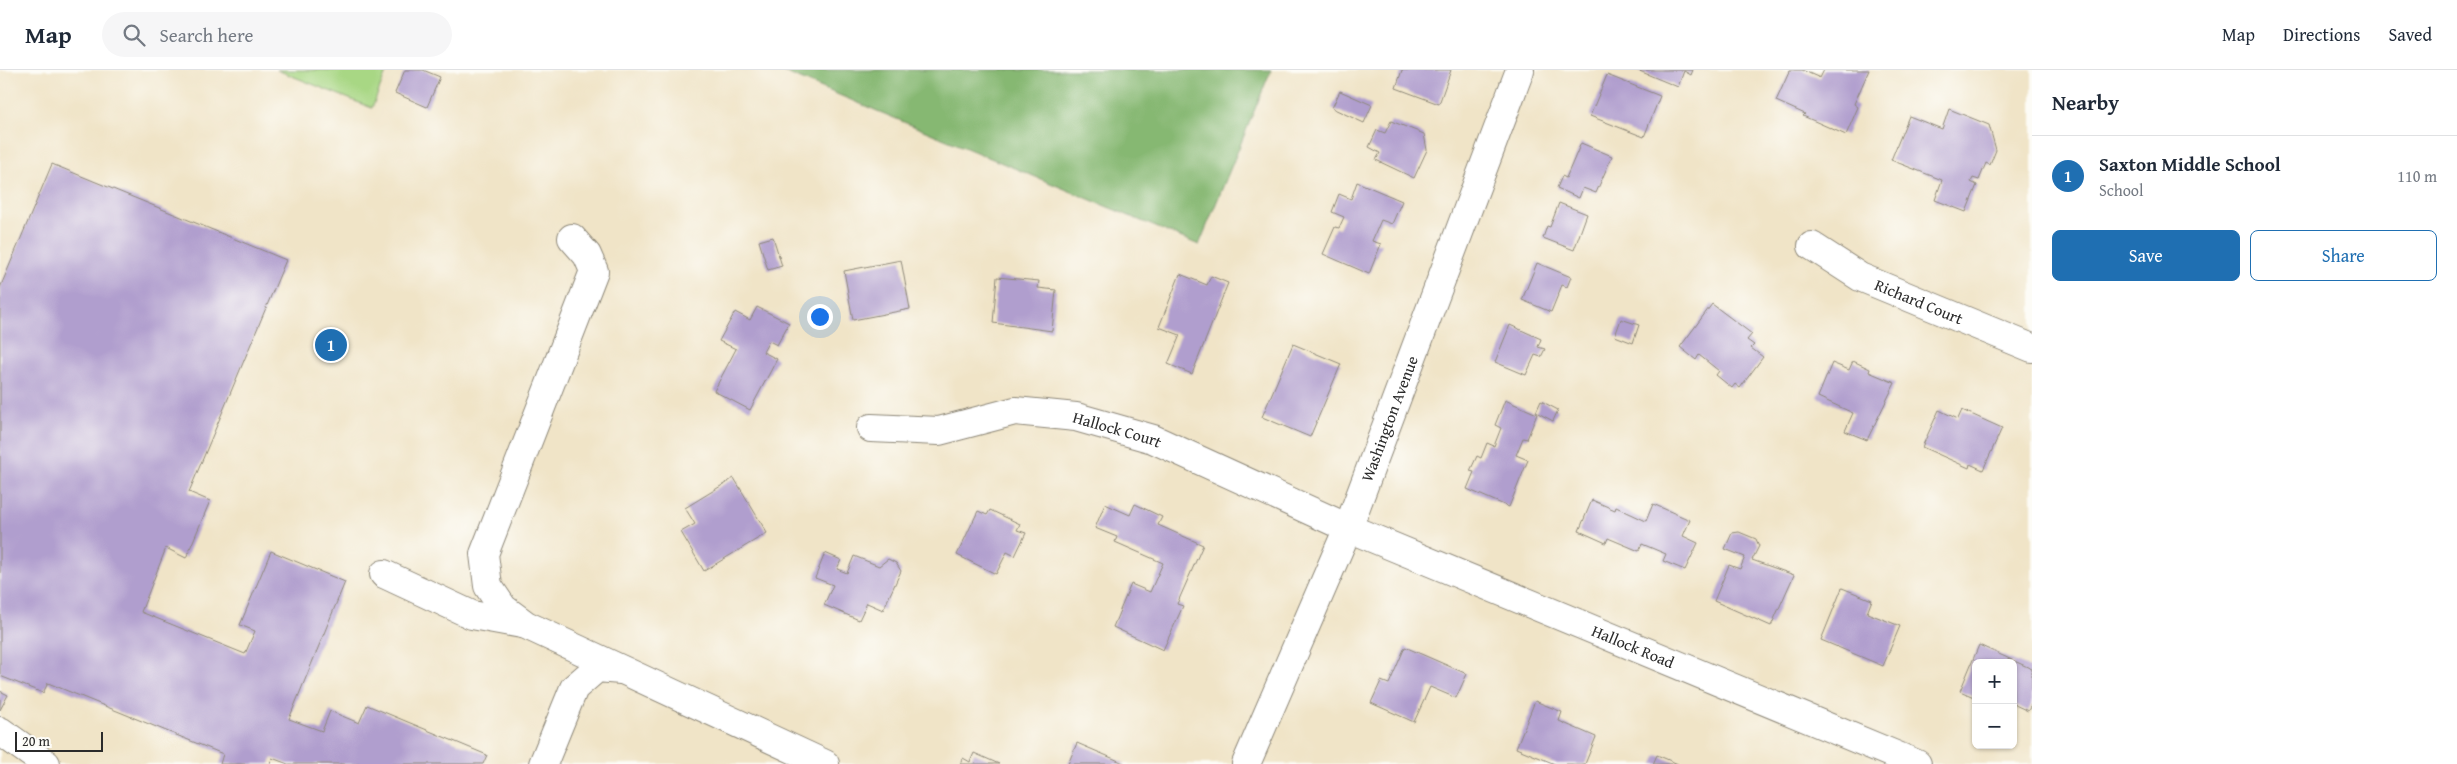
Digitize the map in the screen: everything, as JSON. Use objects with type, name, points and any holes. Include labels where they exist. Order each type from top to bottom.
[{"type":"street","name":"Washington Avenue","points":[[1246,764],[1348,528],[1520,70]]},
{"type":"street","points":[[572,238],[587,255],[594,271],[484,554],[488,586],[503,608],[526,625],[825,764]]},
{"type":"street","name":"Richard Court","points":[[1812,246],[1860,277],[2032,348]]},
{"type":"street","name":"Hallock Court","points":[[871,428],[939,431],[1015,411],[1076,417],[1153,439],[1348,528]]},
{"type":"street","name":"Hallock Road","points":[[1348,528],[1917,764]]},
{"type":"street","points":[[384,574],[472,615],[526,625]]},
{"type":"street","points":[[543,764],[574,688],[597,668],[621,670]]},
{"type":"street","points":[[0,731],[46,764]]},
{"type":"green space","points":[[277,70],[387,70],[372,108]]},
{"type":"green space","points":[[779,70],[1271,70],[1199,245]]},
{"type":"building","points":[[405,70],[423,70],[440,77],[427,107],[395,93]]},
{"type":"building","points":[[1402,70],[1451,70],[1439,104],[1396,88]]},
{"type":"building","points":[[1637,70],[1693,70],[1691,75],[1684,71],[1678,87]]},
{"type":"building","points":[[1790,70],[1802,70],[1820,78],[1824,70],[1869,70],[1854,104],[1858,107],[1846,135],[1803,116],[1805,114],[1776,101]]},
{"type":"building","points":[[1607,75],[1660,96],[1644,137],[1590,116]]},
{"type":"building","points":[[1340,91],[1372,105],[1364,123],[1332,108]]},
{"type":"building","points":[[1949,109],[1989,125],[1996,150],[1990,165],[1986,163],[1979,180],[1973,178],[1971,182],[1977,185],[1966,212],[1935,200],[1942,180],[1891,160],[1909,116],[1942,129]]},
{"type":"building","points":[[1391,121],[1424,134],[1427,150],[1414,178],[1376,160],[1380,153],[1369,147],[1377,130],[1385,133]]},
{"type":"building","points":[[1581,143],[1612,156],[1596,193],[1583,188],[1579,198],[1557,188],[1562,176],[1566,178]]},
{"type":"building","points":[[52,164],[286,260],[189,492],[210,501],[186,558],[166,548],[141,612],[245,654],[255,631],[240,625],[271,551],[345,582],[289,719],[322,731],[330,711],[359,723],[367,705],[487,755],[483,764],[288,764],[272,758],[270,764],[220,764],[223,754],[48,683],[43,693],[0,676],[0,288]]},
{"type":"building","points":[[1357,182],[1402,201],[1392,224],[1381,220],[1372,241],[1381,244],[1369,274],[1323,254],[1335,227],[1339,228],[1344,217],[1332,212],[1339,194],[1351,199]]},
{"type":"building","points":[[1559,203],[1587,214],[1574,250],[1543,238],[1547,226],[1550,227]]},
{"type":"building","points":[[773,237],[782,266],[768,270],[759,241]]},
{"type":"building","points":[[901,260],[910,309],[853,320],[844,271]]},
{"type":"building","points":[[1537,263],[1571,277],[1567,287],[1562,285],[1551,312],[1522,300]]},
{"type":"building","points":[[1180,274],[1207,285],[1211,276],[1228,283],[1192,374],[1168,364],[1180,335],[1159,327]]},
{"type":"building","points":[[997,277],[1039,281],[1038,288],[1056,290],[1052,331],[993,323]]},
{"type":"building","points":[[1712,304],[1752,334],[1747,340],[1754,345],[1751,348],[1763,357],[1740,388],[1735,384],[1732,388],[1716,375],[1719,371],[1699,355],[1696,360],[1680,347]]},
{"type":"building","points":[[757,307],[789,323],[777,345],[769,341],[763,352],[777,359],[750,410],[714,391],[736,349],[719,341],[735,312],[750,320]]},
{"type":"building","points":[[1621,319],[1639,325],[1633,343],[1615,336]]},
{"type":"building","points":[[1510,325],[1541,339],[1538,347],[1545,349],[1541,357],[1535,355],[1526,375],[1495,362]]},
{"type":"building","points":[[1293,344],[1341,364],[1310,437],[1262,417]]},
{"type":"building","points":[[1853,361],[1870,369],[1869,372],[1895,383],[1867,440],[1845,431],[1853,413],[1818,397],[1832,363],[1849,370]]},
{"type":"building","points":[[1505,400],[1537,414],[1527,439],[1523,438],[1516,455],[1528,460],[1509,507],[1467,489],[1474,472],[1470,471],[1477,456],[1481,458],[1487,443],[1494,446],[1501,428],[1495,425]]},
{"type":"building","points":[[1541,401],[1558,410],[1553,421],[1536,412]]},
{"type":"building","points":[[1939,410],[1958,419],[1962,410],[2002,428],[1983,470],[1970,464],[1969,468],[1922,447]]},
{"type":"building","points":[[734,478],[767,533],[704,571],[681,532],[695,524],[685,508]]},
{"type":"building","points":[[1592,500],[1615,510],[1616,507],[1646,521],[1653,504],[1690,520],[1683,536],[1698,543],[1685,570],[1663,561],[1666,554],[1642,544],[1639,551],[1608,538],[1606,543],[1579,531]]},
{"type":"building","points":[[1105,504],[1130,515],[1135,504],[1162,517],[1158,525],[1203,545],[1177,604],[1183,606],[1163,650],[1113,627],[1131,584],[1150,592],[1163,563],[1115,542],[1117,537],[1095,528]]},
{"type":"building","points":[[990,510],[1020,524],[1017,530],[1026,533],[1015,556],[1007,552],[996,574],[957,555],[978,511],[987,515]]},
{"type":"building","points":[[1739,532],[1756,539],[1759,546],[1752,560],[1794,575],[1771,626],[1714,601],[1729,565],[1740,569],[1745,557],[1725,549],[1732,533]]},
{"type":"building","points":[[825,553],[841,560],[837,569],[847,573],[854,556],[879,566],[888,559],[896,563],[901,571],[883,610],[867,603],[859,620],[824,605],[833,585],[815,578]]},
{"type":"building","points":[[1842,588],[1872,600],[1867,613],[1900,626],[1883,666],[1821,640]]},
{"type":"building","points":[[1979,645],[2010,659],[1973,659]]},
{"type":"building","points":[[1405,647],[1467,674],[1456,698],[1430,687],[1414,722],[1371,703],[1381,681],[1389,684]]},
{"type":"building","points":[[1972,662],[1972,696],[1960,691]]},
{"type":"building","points":[[2017,662],[2032,669],[2032,703],[2028,711],[2017,706]]},
{"type":"building","points":[[0,691],[8,695],[0,710]]},
{"type":"building","points":[[1535,701],[1562,712],[1559,721],[1596,737],[1585,764],[1555,764],[1516,748]]},
{"type":"building","points":[[1077,743],[1126,764],[1068,764]]},
{"type":"building","points":[[974,753],[999,764],[960,764],[963,758],[970,762]]},
{"type":"building","points":[[1657,755],[1678,764],[1653,764]]},
{"type":"place","name":"Saxton Middle School","points":[[331,345]]}]
